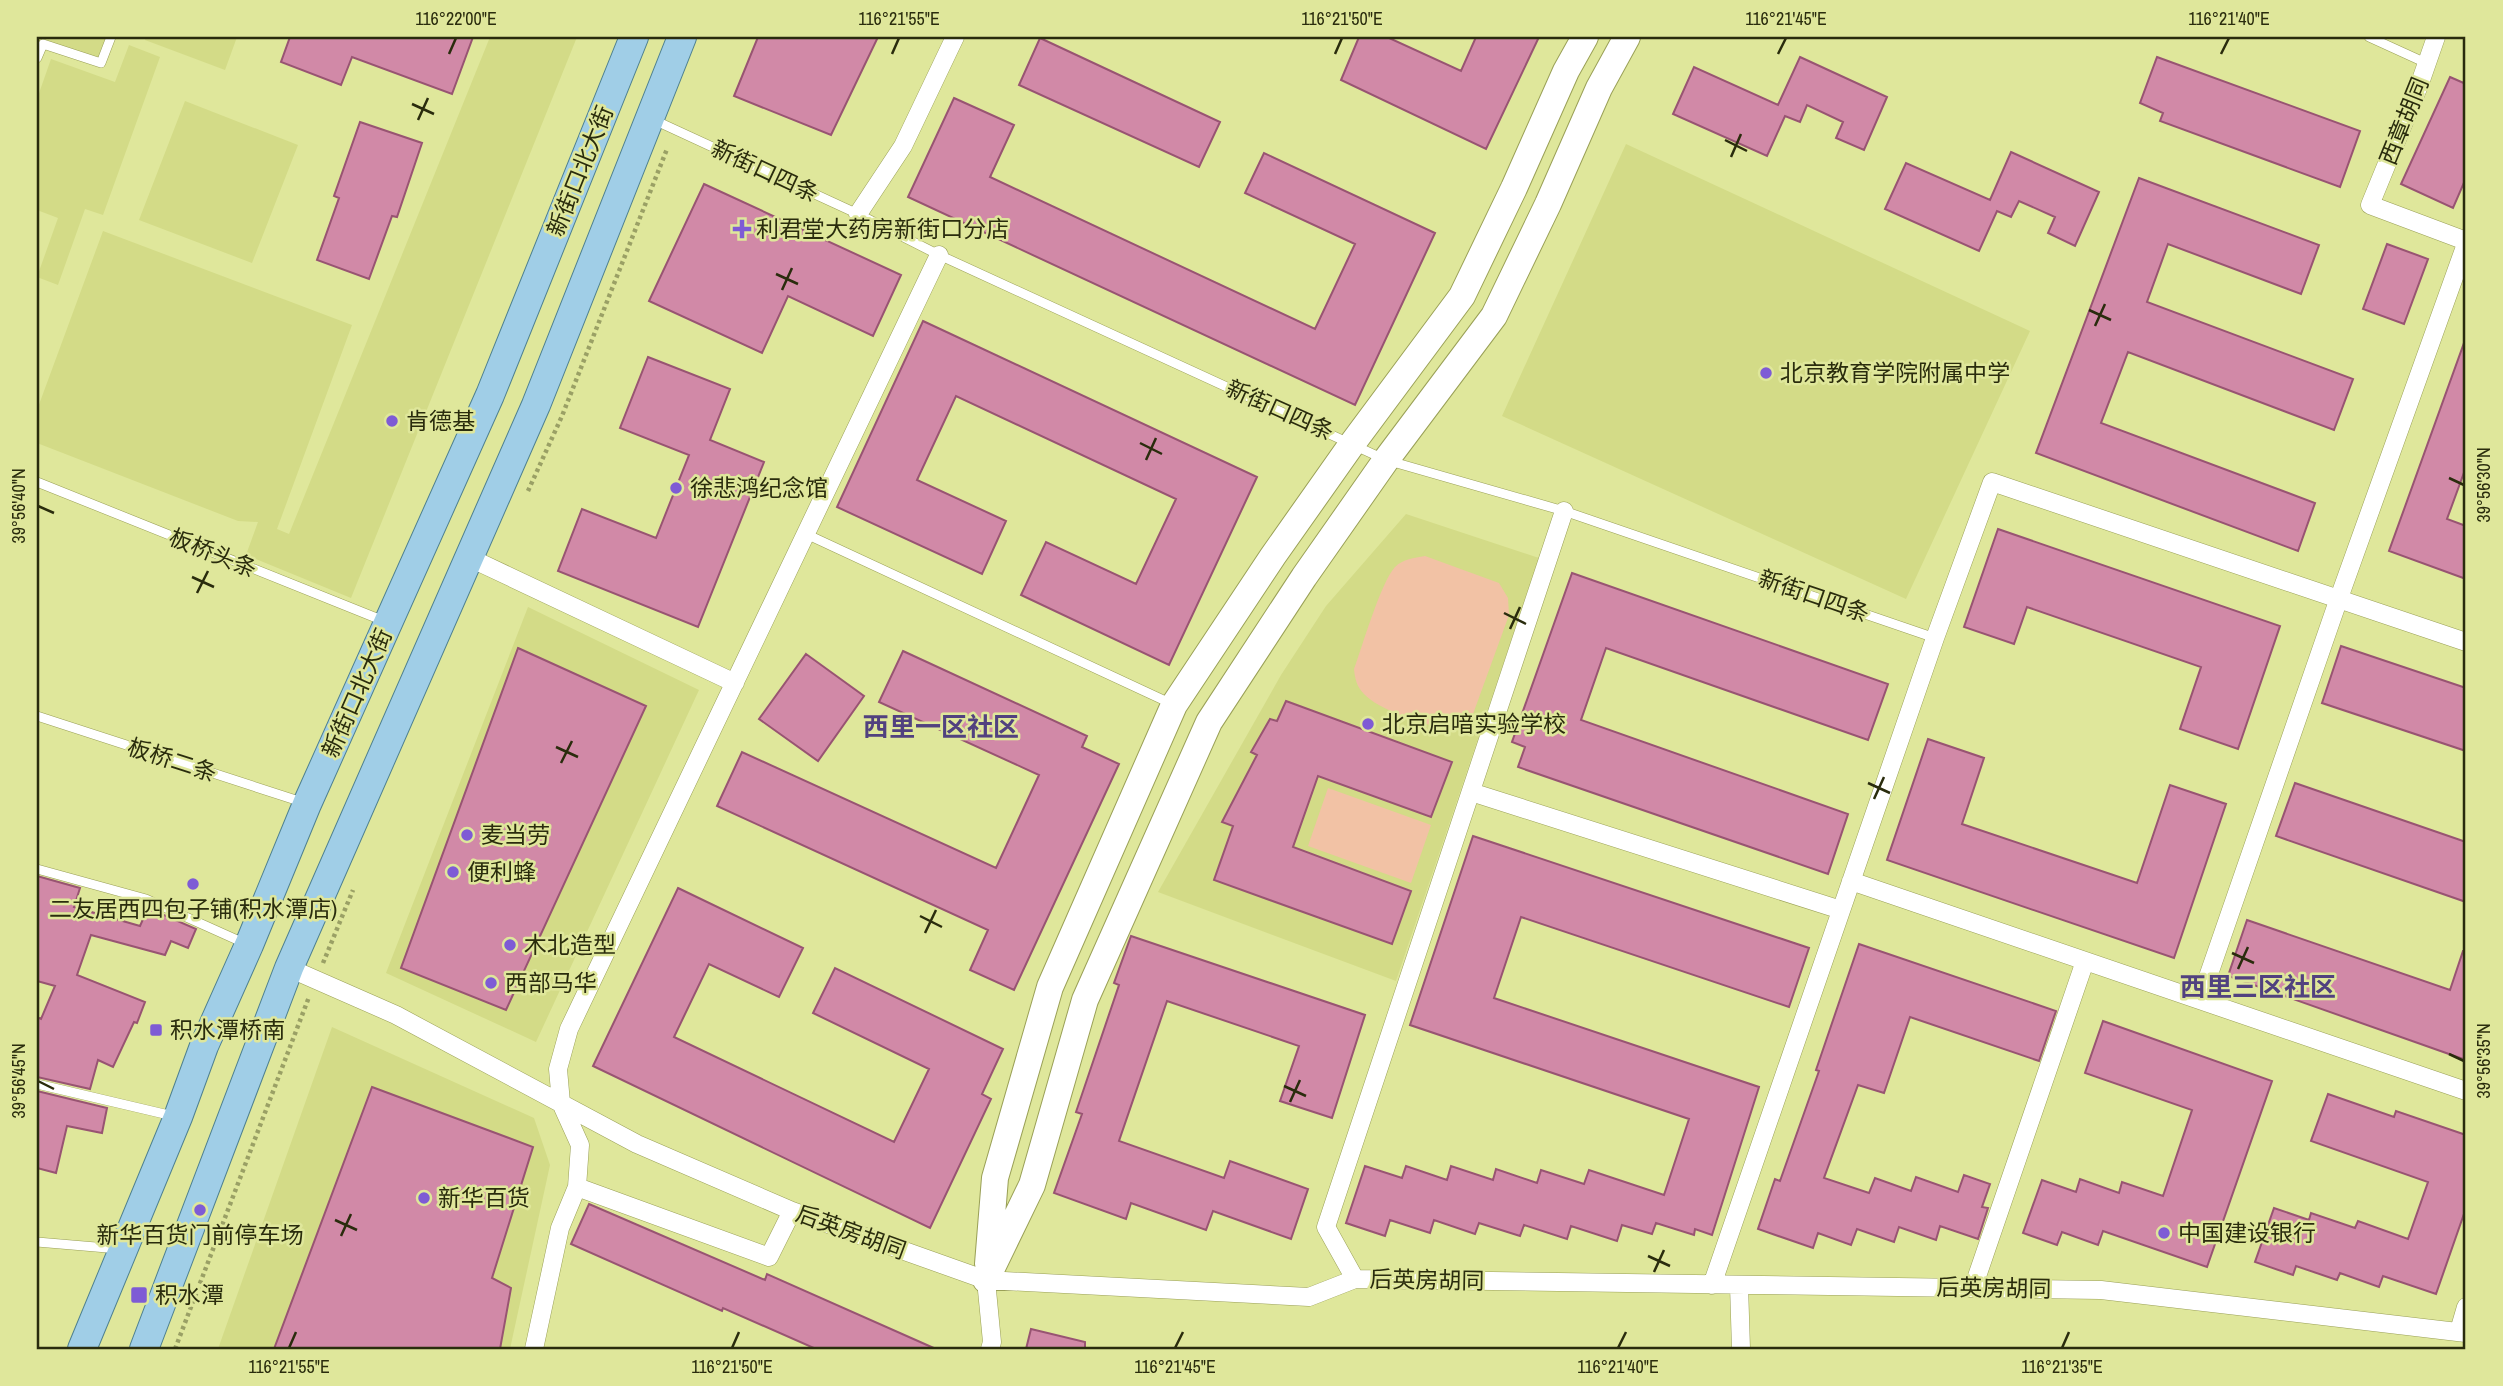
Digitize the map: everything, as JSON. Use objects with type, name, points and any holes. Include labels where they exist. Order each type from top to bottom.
[{"type":"main road","name":"新街口北大街","points":[[82,1349],[178,1117],[204,1046],[307,804],[490,395],[634,37]]},
{"type":"main road","name":"新街口北大街","points":[[144,1349],[289,968],[662,124],[682,37]]},
{"type":"street","points":[[858,214],[903,146],[955,37]]},
{"type":"street","points":[[990,1349],[992,1342],[986,1280],[995,1178],[1050,988],[1174,705],[1352,443],[1462,296],[1566,71],[1585,37]]},
{"type":"street","points":[[986,1280],[1032,1185],[1085,1000],[1209,722],[1304,577],[1386,460],[1494,316],[1548,204],[1599,88],[1627,37]]},
{"type":"street","name":"西章胡同","points":[[2435,37],[2427,64],[2371,205],[2466,242]]},
{"type":"street","points":[[2200,1000],[2466,242]]},
{"type":"street","points":[[534,1349],[560,1228],[577,1186],[580,1145],[561,1103],[558,1069],[569,1029],[939,255]]},
{"type":"street","points":[[1712,1285],[1935,638],[1992,482],[2466,642]]},
{"type":"street","points":[[1355,1279],[1326,1227],[1564,511]]},
{"type":"street","points":[[470,558],[735,683]]},
{"type":"street","points":[[1471,792],[1841,911]]},
{"type":"street","points":[[1851,881],[2466,1091]]},
{"type":"street","points":[[1973,1288],[2085,961]]},
{"type":"street","name":"后英房胡同","points":[[289,968],[396,1015],[637,1144],[792,1211],[986,1280],[1309,1297],[1355,1279],[2101,1290],[2463,1332]]},
{"type":"street","points":[[577,1186],[769,1257],[792,1211]]},
{"type":"street","points":[[1739,1285],[1741,1349]]},
{"type":"street","points":[[2463,1332],[2466,1307]]},
{"type":"lane","points":[[37,58],[43,44],[101,63],[111,37]]},
{"type":"lane","points":[[2369,37],[2427,64]]},
{"type":"lane","name":"新街口四条","points":[[662,124],[858,214],[939,255],[1386,460],[1564,511],[1935,638]]},
{"type":"lane","name":"板桥头条","points":[[37,482],[389,623]]},
{"type":"lane","points":[[806,534],[1174,705]]},
{"type":"lane","name":"板桥二条","points":[[37,716],[307,804]]},
{"type":"lane","points":[[37,869],[146,899],[249,945]]},
{"type":"lane","points":[[37,1084],[178,1117]]},
{"type":"lane","points":[[37,1242],[124,1250]]},
{"type":"path","points":[[528,492],[562,416],[662,124]]},
{"type":"path","points":[[175,1349],[354,887]]},
{"type":"shaded area","points":[[37,37],[110,37],[101,63],[43,44],[37,58]]},
{"type":"shaded area","points":[[146,37],[237,37],[225,70],[145,40]]},
{"type":"shaded area","points":[[490,37],[577,37],[351,598],[246,555],[258,522],[238,521],[37,443],[37,410],[103,231],[352,325],[277,529],[289,534]]},
{"type":"shaded area","points":[[129,45],[160,57],[103,215],[85,209],[58,285],[37,277],[58,218],[37,210],[37,99],[51,59],[115,82]]},
{"type":"shaded area","points":[[185,101],[298,145],[252,263],[139,220]]},
{"type":"shaded area","name":"北京教育学院附属中学","points":[[1626,144],[2030,331],[1906,599],[1502,416]]},
{"type":"shaded area","name":"北京启喑实验学校","points":[[1406,514],[1539,558],[1396,981],[1158,892],[1281,675],[1326,606]]},
{"type":"shaded area","points":[[1425,556],[1499,583],[1508,598],[1509,615],[1473,714],[1456,727],[1422,723],[1381,706],[1362,691],[1355,676],[1354,669],[1367,631],[1390,575],[1402,562]]},
{"type":"shaded area","points":[[528,607],[699,690],[536,1042],[386,973]]},
{"type":"shaded area","points":[[1328,788],[1431,825],[1411,883],[1308,846]]},
{"type":"shaded area","name":"新华百货","points":[[332,1027],[534,1118],[550,1165],[510,1349],[218,1349]]},
{"type":"building","points":[[290,37],[473,37],[452,94],[352,57],[341,85],[281,62]]},
{"type":"building","points":[[758,37],[878,37],[831,135],[734,96]]},
{"type":"building","points":[[1359,37],[1387,37],[1461,71],[1476,37],[1539,37],[1486,149],[1341,80]]},
{"type":"building","points":[[1040,38],[1220,122],[1199,167],[1019,85]]},
{"type":"building","points":[[1800,57],[1887,97],[1864,150],[1836,138],[1843,122],[1807,105],[1800,122],[1785,116],[1767,156],[1673,114],[1694,67],[1778,105]]},
{"type":"building","points":[[2157,57],[2360,131],[2340,187],[2160,121],[2163,113],[2140,103]]},
{"type":"building","points":[[2450,77],[2466,84],[2466,178],[2453,208],[2401,184]]},
{"type":"building","points":[[954,98],[1014,125],[990,177],[1315,329],[1355,244],[1245,193],[1264,153],[1435,233],[1355,405],[908,197]]},
{"type":"building","points":[[360,122],[422,143],[397,217],[392,216],[369,279],[317,260],[339,198],[334,196]]},
{"type":"building","points":[[2011,152],[2099,192],[2075,246],[2048,233],[2055,217],[2019,201],[2011,217],[1997,211],[1979,251],[1885,209],[1906,163],[1990,200]]},
{"type":"building","points":[[2139,178],[2319,245],[2301,294],[2168,244],[2147,302],[2353,379],[2334,430],[2128,352],[2101,423],[2315,503],[2298,551],[2036,453]]},
{"type":"building","name":"利君堂大药房新街口分店","points":[[704,184],[901,275],[873,336],[788,296],[762,353],[649,301]]},
{"type":"building","points":[[2387,244],[2428,259],[2404,324],[2363,309]]},
{"type":"building","points":[[923,321],[1257,477],[1169,665],[1021,595],[1046,542],[1136,584],[1176,499],[956,396],[917,480],[1006,521],[982,574],[837,507]]},
{"type":"building","points":[[2464,343],[2466,467],[2447,519],[2466,526],[2466,579],[2389,551]]},
{"type":"building","points":[[648,357],[730,389],[710,440],[764,462],[698,627],[558,571],[582,509],[656,538],[689,455],[620,428]]},
{"type":"building","points":[[1998,529],[2280,626],[2238,749],[2180,729],[2201,667],[2027,607],[2014,644],[1964,627]]},
{"type":"building","points":[[1572,573],[1888,684],[1868,740],[1606,648],[1581,720],[1848,814],[1828,874],[1518,767],[1525,747],[1512,742]]},
{"type":"building","points":[[2341,646],[2466,688],[2466,751],[2322,703]]},
{"type":"building","points":[[518,648],[646,706],[506,1010],[401,968]]},
{"type":"building","points":[[903,651],[1087,736],[1082,747],[1119,764],[1014,990],[970,970],[988,930],[717,806],[742,752],[996,868],[1039,775],[879,702]]},
{"type":"building","points":[[806,654],[864,696],[818,761],[759,719]]},
{"type":"building","points":[[1286,701],[1452,762],[1431,817],[1318,776],[1293,847],[1411,891],[1392,944],[1214,880],[1233,826],[1222,822],[1257,755],[1251,752],[1270,719],[1277,721]]},
{"type":"building","points":[[1928,739],[1984,758],[1962,824],[2137,883],[2170,785],[2226,804],[2174,958],[1887,860]]},
{"type":"building","points":[[2295,783],[2466,842],[2466,902],[2276,836]]},
{"type":"building","points":[[1473,836],[1809,948],[1789,1007],[1521,917],[1494,998],[1759,1087],[1712,1235],[1695,1229],[1694,1235],[1656,1223],[1652,1234],[1622,1225],[1617,1241],[1571,1226],[1567,1239],[1524,1225],[1520,1236],[1479,1223],[1475,1234],[1434,1220],[1430,1233],[1390,1220],[1385,1236],[1346,1223],[1365,1166],[1402,1178],[1406,1166],[1447,1180],[1451,1166],[1493,1180],[1496,1169],[1537,1183],[1541,1170],[1584,1184],[1589,1170],[1664,1195],[1689,1119],[1410,1025]]},
{"type":"building","points":[[37,876],[80,888],[74,907],[140,926],[148,908],[196,929],[188,948],[171,941],[165,955],[91,935],[77,975],[145,1002],[113,1067],[98,1060],[90,1089],[37,1077],[37,1017],[41,1019],[55,986],[37,981]]},
{"type":"building","points":[[678,888],[803,948],[779,997],[709,964],[674,1037],[894,1142],[929,1069],[813,1013],[835,968],[1003,1049],[982,1094],[991,1099],[930,1228],[593,1066]]},
{"type":"building","points":[[2247,920],[2450,990],[2463,951],[2466,951],[2466,1060],[2228,976]]},
{"type":"building","points":[[1131,936],[1365,1015],[1332,1118],[1280,1101],[1299,1046],[1167,1001],[1119,1141],[1224,1178],[1230,1161],[1308,1189],[1291,1239],[1213,1211],[1206,1230],[1131,1203],[1126,1219],[1054,1193],[1082,1114],[1076,1112],[1119,985],[1114,983]]},
{"type":"building","points":[[1859,944],[2056,1011],[2039,1061],[1910,1017],[1884,1093],[1858,1085],[1824,1178],[1869,1193],[1875,1178],[1911,1191],[1916,1177],[1958,1192],[1964,1175],[1990,1184],[1982,1207],[1988,1208],[1978,1239],[1940,1226],[1936,1240],[1899,1227],[1894,1242],[1857,1229],[1851,1245],[1818,1233],[1813,1248],[1758,1229],[1775,1179],[1780,1181],[1819,1071],[1816,1070]]},
{"type":"building","points":[[2103,1021],[2272,1081],[2207,1267],[2103,1231],[2098,1245],[2062,1232],[2057,1245],[2023,1233],[2042,1180],[2076,1192],[2080,1179],[2119,1193],[2122,1182],[2163,1196],[2192,1110],[2085,1073]]},
{"type":"building","name":"新华百货","points":[[372,1087],[533,1147],[492,1278],[511,1288],[500,1349],[274,1349]]},
{"type":"building","points":[[37,1091],[107,1108],[102,1133],[67,1126],[56,1173],[37,1168]]},
{"type":"building","points":[[2328,1094],[2394,1117],[2396,1111],[2466,1135],[2466,1208],[2436,1294],[2383,1276],[2379,1287],[2340,1273],[2337,1280],[2296,1266],[2293,1275],[2255,1262],[2274,1208],[2309,1220],[2311,1213],[2355,1228],[2358,1221],[2408,1239],[2428,1182],[2311,1141]]},
{"type":"building","points":[[589,1204],[765,1280],[767,1274],[936,1349],[816,1349],[723,1308],[722,1311],[571,1244]]},
{"type":"building","points":[[1031,1329],[1085,1342],[1085,1349],[1026,1349]]},
{"type":"place","name":"利君堂大药房新街口分店","points":[[742,229]]},
{"type":"place","name":"北京教育学院附属中学","points":[[1766,373]]},
{"type":"place","name":"肯德基","points":[[392,421]]},
{"type":"place","name":"徐悲鸿纪念馆","points":[[676,488]]},
{"type":"place","name":"北京启喑实验学校","points":[[1368,724]]},
{"type":"place","name":"麦当劳","points":[[467,835]]},
{"type":"place","name":"便利蜂","points":[[453,872]]},
{"type":"place","name":"二友居西四包子铺(积水潭店)","points":[[193,884]]},
{"type":"place","name":"木北造型","points":[[510,945]]},
{"type":"place","name":"西部马华","points":[[491,983]]},
{"type":"place","name":"积水潭桥南","points":[[156,1030]]},
{"type":"place","name":"新华百货","points":[[424,1198]]},
{"type":"place","name":"新华百货门前停车场","points":[[200,1210]]},
{"type":"place","name":"中国建设银行","points":[[2164,1233]]},
{"type":"place","name":"积水潭","points":[[139,1295]]},
{"type":"district","name":"西里一区社区","points":[[941,727]]},
{"type":"district","name":"西里三区社区","points":[[2258,987]]}]
